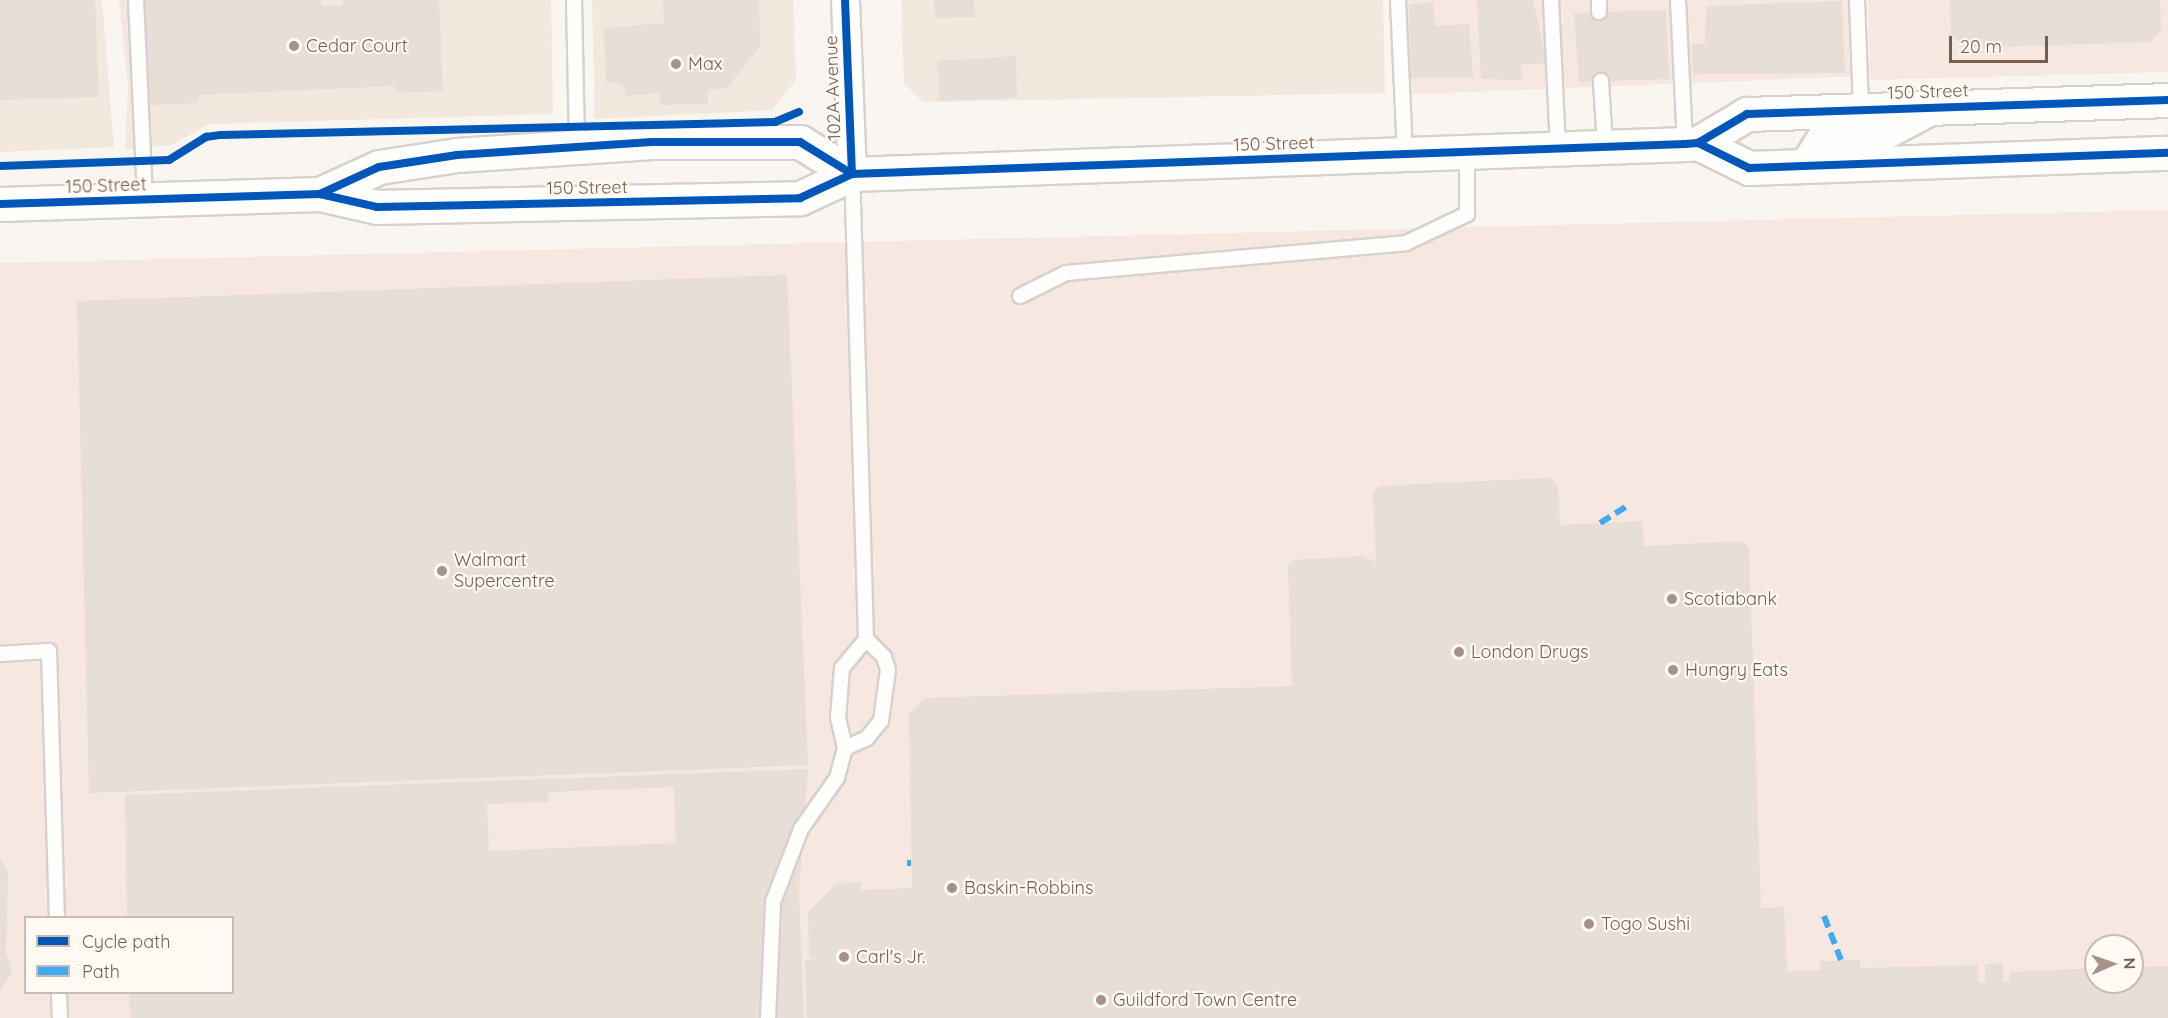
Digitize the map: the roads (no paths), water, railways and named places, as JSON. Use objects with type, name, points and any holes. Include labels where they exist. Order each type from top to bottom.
[{"type":"main road","name":"150 Street","points":[[0,204],[320,194],[377,207],[800,198],[852,174],[1691,143],[1747,114],[2168,99]]},
{"type":"main road","points":[[1806,166],[1824,137],[1879,135],[1932,107]]},
{"type":"main road","name":"150 Street","points":[[320,194],[379,167],[577,145],[800,142],[852,174]]},
{"type":"main road","name":"150 Street","points":[[1691,143],[1749,168],[2168,153]]},
{"type":"street","name":"102A Avenue","points":[[845,0],[852,174]]},
{"type":"lane","points":[[136,0],[145,200]]},
{"type":"lane","points":[[574,0],[577,145]]},
{"type":"lane","points":[[1398,0],[1405,154]]},
{"type":"lane","points":[[1551,0],[1558,149]]},
{"type":"lane","points":[[1678,0],[1691,143]]},
{"type":"lane","points":[[1857,0],[1861,109]]},
{"type":"lane","points":[[1601,81],[1605,147]]},
{"type":"lane","points":[[1020,296],[1066,273],[1406,243],[1467,214],[1467,152]]},
{"type":"lane","points":[[845,748],[867,738],[881,721],[888,670],[884,657],[867,639],[852,174]]},
{"type":"lane","points":[[768,1018],[773,902],[801,829],[837,778],[845,748],[838,718],[842,668],[867,639]]},
{"type":"lane","points":[[0,654],[49,651],[57,916]]},
{"type":"lane","points":[[59,994],[60,1018]]},
{"type":"place","name":"Cedar Court","points":[[294,46]]},
{"type":"place","name":"Max","points":[[676,64]]},
{"type":"place","name":"Walmart Supercentre","points":[[442,571]]},
{"type":"place","name":"Scotiabank","points":[[1672,599]]},
{"type":"place","name":"London Drugs","points":[[1459,652]]},
{"type":"place","name":"Hungry Eats","points":[[1673,670]]},
{"type":"place","name":"Baskin-Robbins","points":[[952,888]]},
{"type":"place","name":"Togo Sushi","points":[[1589,924]]},
{"type":"place","name":"Carl's Jr.","points":[[844,957]]},
{"type":"place","name":"Guildford Town Centre","points":[[1101,1000]]}]
